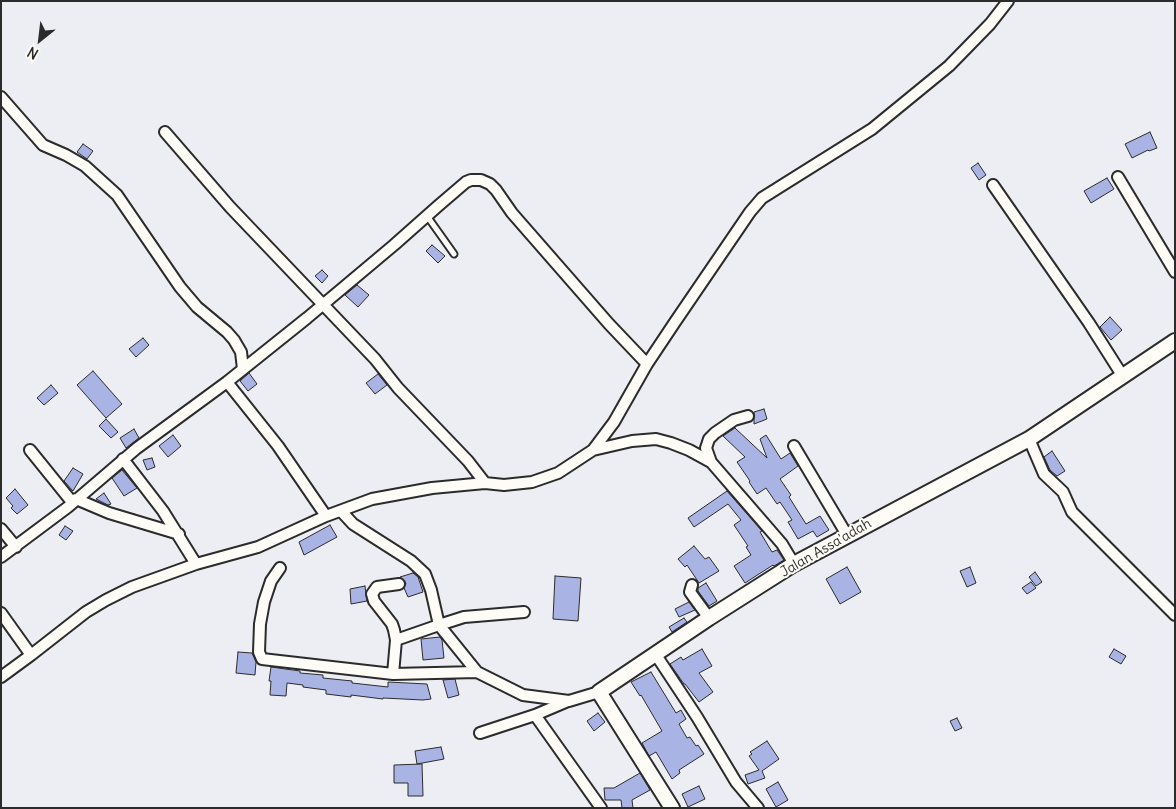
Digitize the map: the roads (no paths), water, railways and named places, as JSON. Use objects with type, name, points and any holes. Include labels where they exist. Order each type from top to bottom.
[{"type":"street","points":[[1,677],[86,612],[132,587],[196,564],[258,547],[326,516],[372,500],[432,488],[485,483],[504,485],[532,482],[558,473],[593,450],[614,422],[647,364],[750,212],[762,198],[872,129],[949,66],[990,24],[1008,1]]},
{"type":"street","points":[[1,97],[37,139],[47,147],[85,166],[117,195],[180,287],[197,308],[234,340],[241,352],[243,369]]},
{"type":"street","points":[[165,132],[230,207],[468,461],[485,483]]},
{"type":"street","points":[[1118,177],[1175,272]]},
{"type":"street","points":[[1,557],[203,398],[227,382],[322,305],[466,182],[472,180],[481,180],[490,184],[603,318],[647,364]]},
{"type":"street","points":[[993,185],[1090,322],[1122,375]]},
{"type":"street","name":"Jalan Assa'adah","points":[[599,692],[709,618],[794,564],[1029,440],[1122,375],[1175,341]]},
{"type":"street","points":[[227,382],[278,446],[326,516]]},
{"type":"street","points":[[710,462],[706,448],[710,438],[734,420],[748,416]]},
{"type":"street","points":[[593,450],[632,441],[656,439],[689,450],[710,462],[782,544],[794,564]]},
{"type":"street","points":[[1029,440],[1044,474],[1063,492],[1072,512],[1175,615]]},
{"type":"street","points":[[794,446],[847,535]]},
{"type":"street","points":[[30,450],[74,501],[179,534]]},
{"type":"street","points":[[123,460],[163,511],[196,564]]},
{"type":"street","points":[[342,511],[353,524],[411,561],[425,574],[440,625],[478,672],[523,695],[568,701]]},
{"type":"street","points":[[1,529],[16,547]]},
{"type":"street","points":[[280,568],[271,581],[262,610],[258,652],[262,659],[393,674],[478,672]]},
{"type":"street","points":[[393,674],[396,640],[392,624],[374,601],[372,594],[377,588],[399,584]]},
{"type":"street","points":[[692,585],[690,592],[709,618]]},
{"type":"street","points":[[396,640],[464,617],[524,612]]},
{"type":"street","points":[[1,613],[31,655]]},
{"type":"street","points":[[656,655],[697,717],[736,782],[758,808]]},
{"type":"street","points":[[480,733],[535,716],[568,701],[599,692],[672,808]]},
{"type":"street","points":[[535,716],[601,808]]},
{"type":"lane","points":[[427,216],[454,254]]}]
